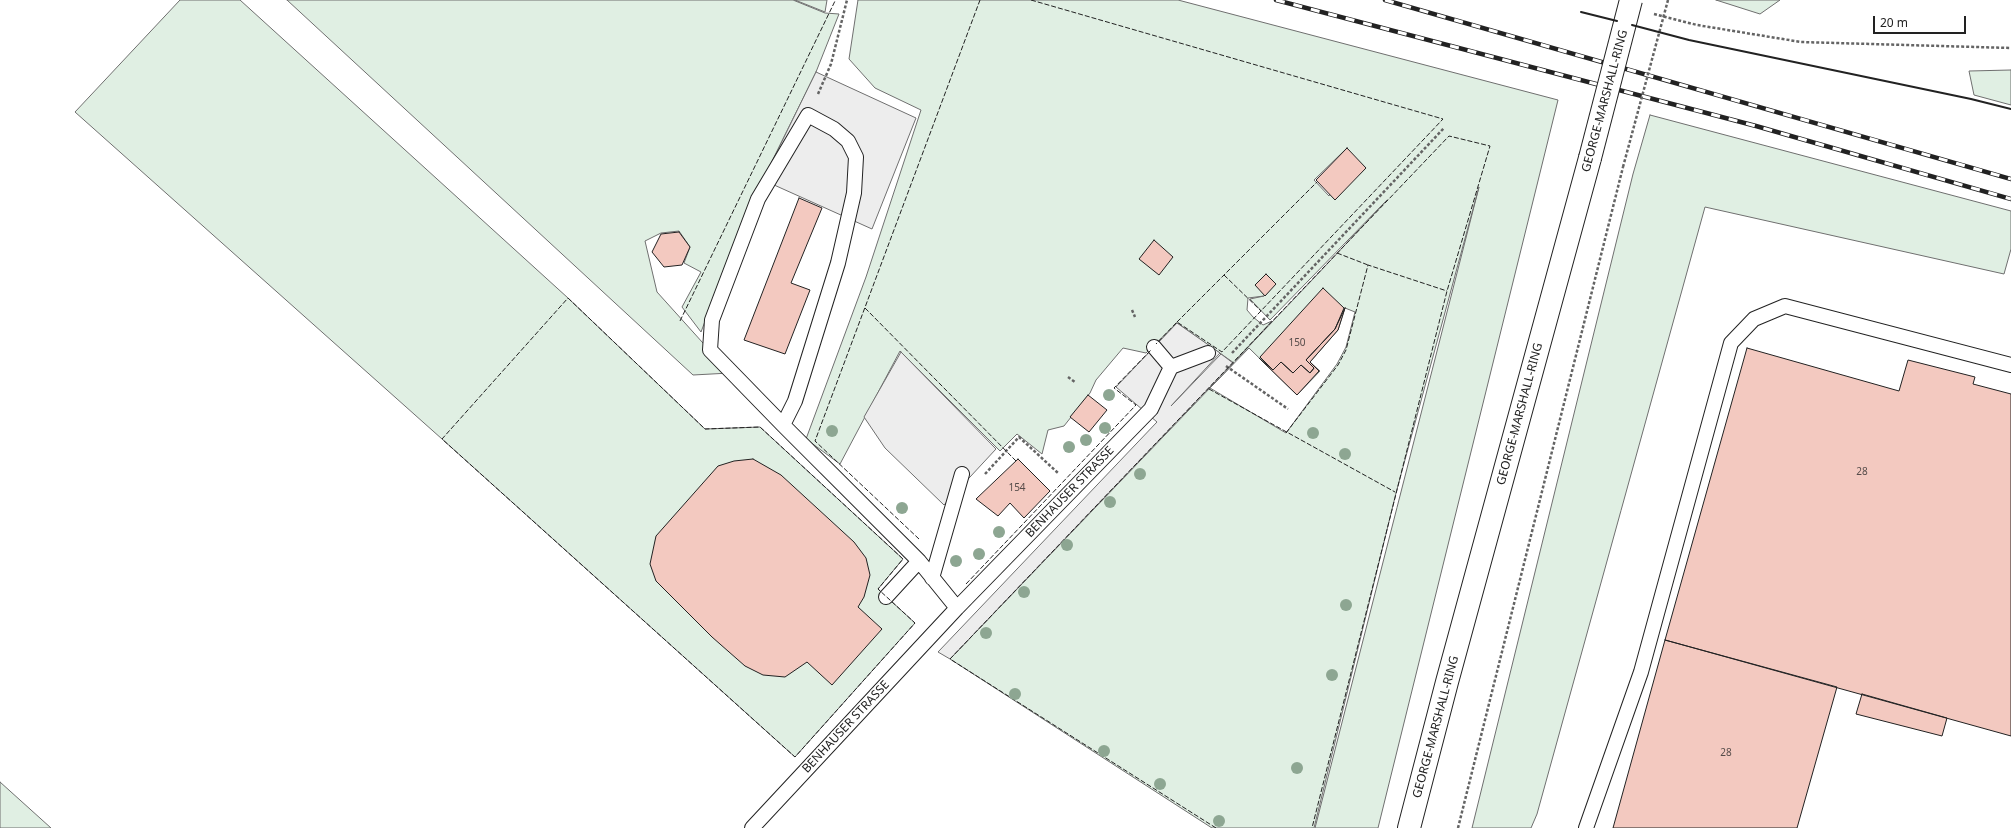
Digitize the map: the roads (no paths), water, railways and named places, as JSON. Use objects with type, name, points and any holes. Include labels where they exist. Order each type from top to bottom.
[{"type":"main road","name":"GEORGE-MARSHALL-RING","points":[[1409,828],[1447,682],[1590,158],[1631,0]]},
{"type":"lane","points":[[783,425],[795,401],[838,263],[854,193],[856,157],[848,141],[834,129],[808,115],[758,199],[712,320],[710,350],[783,425],[919,561],[957,608]]},
{"type":"lane","points":[[1586,828],[1641,672],[1731,343],[1754,319],[1785,306],[2011,365]]},
{"type":"lane","points":[[1154,347],[1171,367],[1208,353]]},
{"type":"lane","name":"BENHAUSER STRASSE","points":[[752,828],[957,608],[1151,409],[1171,367]]},
{"type":"lane","points":[[932,578],[961,479]]},
{"type":"lane","points":[[886,597],[919,561]]},
{"type":"railway","points":[[1276,0],[1756,126],[2011,199]]},
{"type":"railway","points":[[1385,0],[2011,179]]}]
